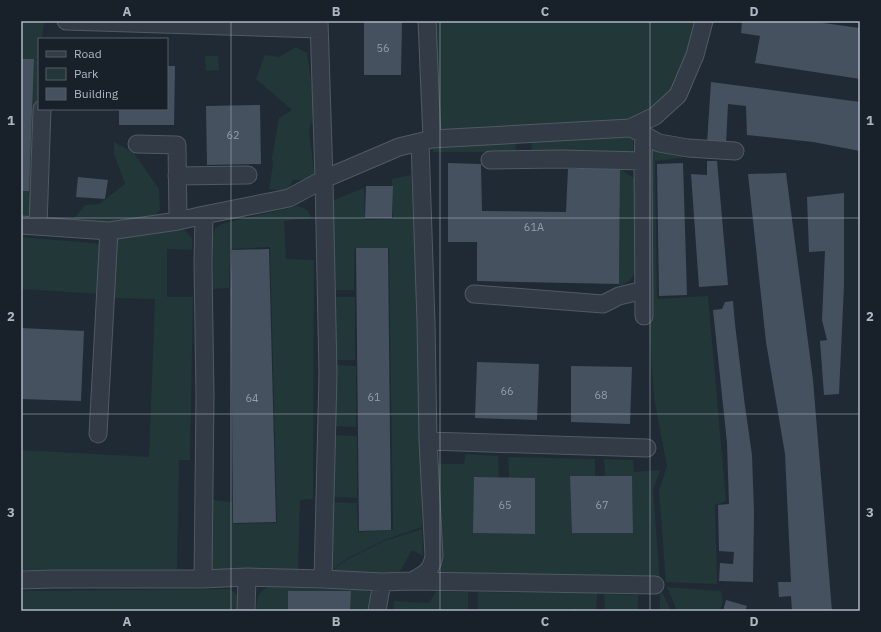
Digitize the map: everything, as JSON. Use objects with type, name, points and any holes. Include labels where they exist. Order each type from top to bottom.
[{"type":"street","points":[[66,21],[319,25],[328,374],[323,579]]},
{"type":"street","points":[[427,21],[425,136],[426,324],[428,441],[434,582]]},
{"type":"street","points":[[637,131],[678,95],[695,55],[704,21]]},
{"type":"street","points":[[38,226],[42,110]]},
{"type":"street","points":[[637,131],[644,161],[644,316]]},
{"type":"street","points":[[21,225],[109,231],[178,221],[289,198],[324,179],[425,136],[637,131],[659,143],[688,148],[735,151]]},
{"type":"street","points":[[137,144],[177,145],[178,221]]},
{"type":"street","points":[[490,160],[562,159],[644,161]]},
{"type":"street","points":[[177,176],[248,175]]},
{"type":"street","points":[[203,579],[205,396],[203,263],[204,215]]},
{"type":"street","points":[[98,434],[109,231]]},
{"type":"street","points":[[474,294],[603,304],[619,296],[644,290]]},
{"type":"street","points":[[428,441],[647,448]]},
{"type":"street","points":[[412,582],[427,573],[434,556]]},
{"type":"street","points":[[246,611],[247,577]]},
{"type":"street","points":[[21,580],[203,579],[247,577],[382,582],[655,585]]},
{"type":"street","points":[[377,611],[382,582]]},
{"type":"green space","points":[[21,21],[44,21],[42,38],[38,38],[39,110],[33,221],[21,220]]},
{"type":"green space","points":[[429,21],[702,21],[677,94],[629,126],[433,138]]},
{"type":"green space","points":[[296,47],[307,53],[315,107],[309,131],[314,179],[293,180],[287,191],[269,189],[273,165],[272,157],[279,118],[292,110],[256,79],[265,55],[279,57]]},
{"type":"green space","points":[[205,56],[218,56],[219,70],[206,71]]},
{"type":"green space","points":[[633,135],[633,157],[532,154],[531,138]]},
{"type":"green space","points":[[515,138],[516,152],[433,152],[433,142]]},
{"type":"green space","points":[[114,142],[134,153],[159,189],[160,210],[150,220],[88,223],[71,222],[85,205],[99,204],[125,184],[114,154]]},
{"type":"green space","points":[[655,147],[682,150],[682,158],[655,161],[657,299],[708,296],[726,501],[715,505],[717,584],[666,582],[659,491],[667,466],[654,398],[649,324],[648,156]]},
{"type":"green space","points":[[620,169],[637,180],[639,268],[629,281],[620,286],[619,284]]},
{"type":"green space","points":[[411,175],[418,328],[422,527],[384,540],[346,559],[331,571],[330,502],[357,503],[358,532],[393,530],[389,248],[355,248],[354,290],[334,290],[334,200],[364,188],[365,220],[393,219],[392,179]]},
{"type":"green space","points":[[298,206],[307,210],[312,218],[284,221],[286,259],[314,260],[313,499],[300,500],[298,571],[211,571],[212,500],[232,502],[233,524],[277,523],[270,247],[230,249],[229,288],[212,289],[213,235],[215,229],[221,224]]},
{"type":"green space","points":[[184,230],[192,238],[192,250],[167,249],[167,297],[193,297],[190,460],[179,460],[177,569],[21,570],[21,450],[149,457],[155,299],[114,298],[117,239]]},
{"type":"green space","points":[[21,237],[104,244],[101,294],[21,289]]},
{"type":"green space","points":[[334,297],[355,297],[355,360],[334,360]]},
{"type":"green space","points":[[335,365],[356,366],[356,427],[334,426]]},
{"type":"green space","points":[[333,435],[357,436],[357,498],[331,497]]},
{"type":"green space","points":[[465,454],[498,456],[499,477],[474,477],[474,533],[535,533],[535,478],[509,478],[508,457],[595,459],[595,476],[633,533],[632,476],[605,476],[604,459],[633,460],[634,472],[660,470],[653,490],[660,583],[441,580],[436,464],[464,464]]},
{"type":"green space","points":[[422,529],[423,556],[412,550],[399,573],[331,572],[346,560],[384,541]]},
{"type":"green space","points":[[268,587],[366,590],[372,595],[370,611],[256,611],[259,595]]},
{"type":"green space","points":[[667,587],[721,591],[723,601],[720,611],[677,611]]},
{"type":"green space","points":[[660,588],[671,611],[660,611]]},
{"type":"green space","points":[[230,589],[238,598],[238,611],[21,611],[21,591]]},
{"type":"green space","points":[[436,591],[468,592],[468,611],[393,611],[394,601],[429,603]]},
{"type":"green space","points":[[478,592],[597,593],[596,610],[571,609],[571,611],[478,611]]},
{"type":"green space","points":[[604,594],[638,595],[638,611],[605,610]]},
{"type":"building","points":[[364,21],[402,21],[401,75],[364,75]]},
{"type":"building","points":[[742,21],[809,21],[860,28],[860,79],[755,63],[760,36],[741,33]]},
{"type":"building","points":[[21,59],[34,59],[29,191],[21,191]]},
{"type":"building","points":[[168,66],[175,66],[174,125],[119,125],[119,110],[168,110]]},
{"type":"building","points":[[711,82],[860,102],[860,151],[813,142],[747,135],[746,106],[728,104],[726,144],[707,143]]},
{"type":"building","points":[[260,105],[261,164],[207,165],[206,106]]},
{"type":"building","points":[[707,161],[717,161],[728,285],[699,287],[691,174],[707,175]]},
{"type":"building","points":[[448,163],[481,164],[482,211],[566,212],[568,169],[620,169],[619,284],[477,281],[477,242],[448,242]]},
{"type":"building","points":[[683,163],[687,295],[659,296],[657,164]]},
{"type":"building","points":[[786,173],[813,380],[832,611],[792,611],[791,596],[779,597],[778,582],[791,582],[785,454],[766,342],[748,174]]},
{"type":"building","points":[[78,177],[108,180],[105,199],[76,197]]},
{"type":"building","points":[[366,186],[393,186],[392,218],[365,218]]},
{"type":"building","points":[[844,193],[844,285],[839,394],[824,395],[820,341],[827,340],[822,320],[825,251],[809,252],[807,197]]},
{"type":"building","points":[[356,248],[388,248],[391,530],[359,531]]},
{"type":"building","points":[[269,249],[276,522],[233,523],[232,250]]},
{"type":"building","points":[[733,301],[752,455],[754,512],[753,582],[719,581],[720,563],[733,564],[734,552],[719,551],[718,505],[729,504],[727,443],[713,310],[722,309],[725,302]]},
{"type":"building","points":[[21,328],[84,331],[81,401],[21,399]]},
{"type":"building","points":[[477,362],[539,364],[537,420],[475,418]]},
{"type":"building","points":[[571,366],[632,367],[630,424],[571,422]]},
{"type":"building","points":[[570,476],[632,476],[633,533],[572,533]]},
{"type":"building","points":[[474,477],[535,478],[535,534],[473,533]]},
{"type":"building","points":[[288,591],[351,591],[350,611],[288,611]]},
{"type":"building","points":[[726,600],[747,606],[745,611],[723,611]]},
{"type":"building","points":[[571,609],[583,610],[583,611],[571,611]]}]
